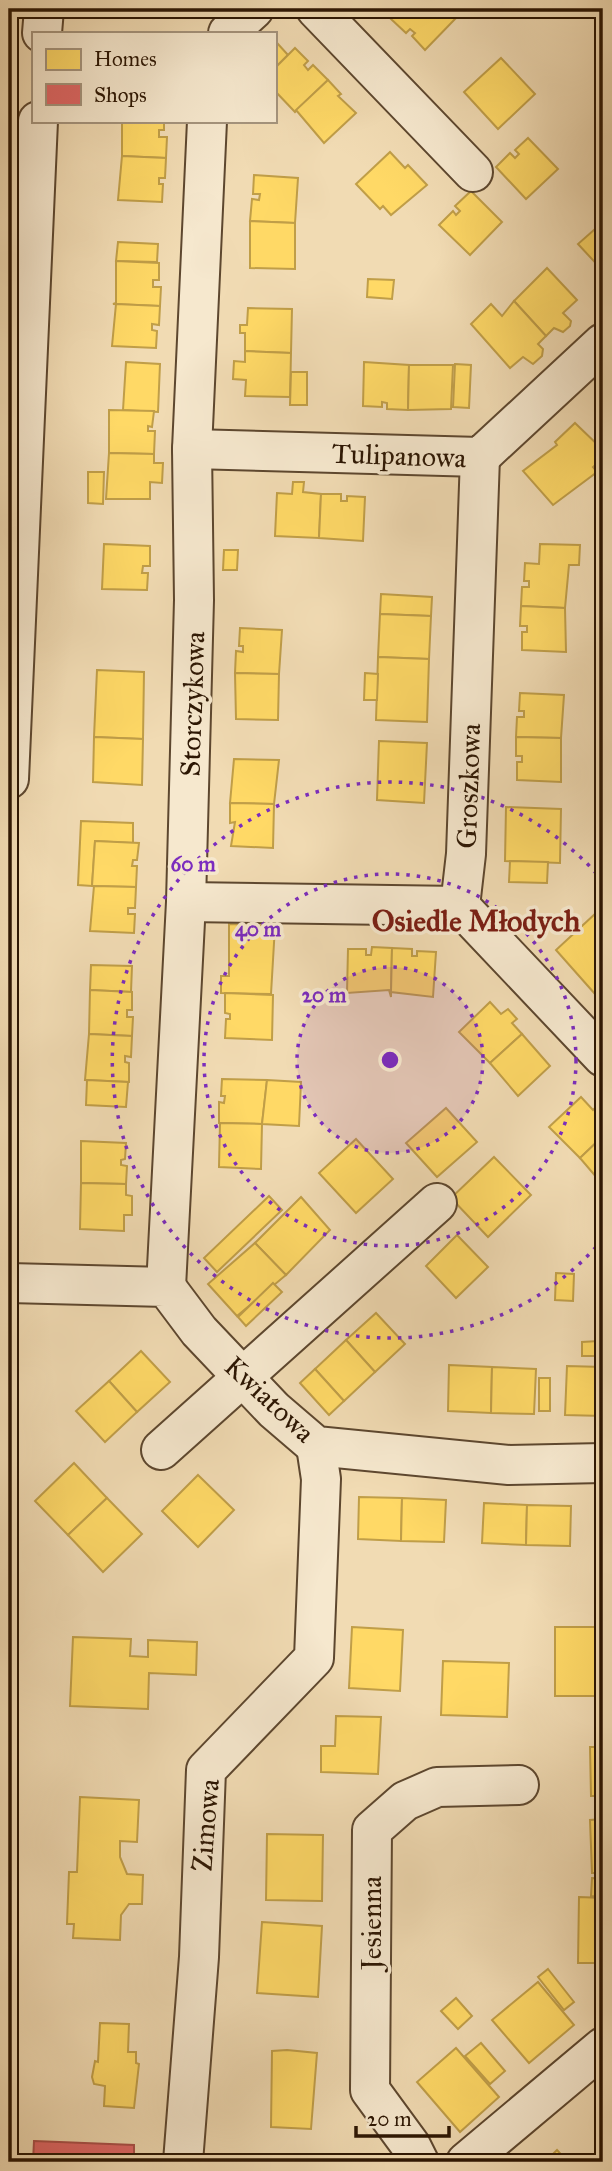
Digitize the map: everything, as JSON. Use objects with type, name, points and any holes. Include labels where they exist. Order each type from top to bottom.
[{"type":"street","points":[[42,32],[44,9]]},
{"type":"street","points":[[229,32],[254,9]]},
{"type":"street","points":[[316,9],[473,172]]},
{"type":"street","points":[[9,779],[38,122]]},
{"type":"street","name":"Storczykowa","points":[[166,1287],[186,902],[194,600],[192,449],[207,122]]},
{"type":"street","name":"Tulipanowa","points":[[192,449],[480,457],[603,342]]},
{"type":"street","name":"Groszkowa","points":[[460,906],[466,854],[480,457]]},
{"type":"street","points":[[186,902],[460,906],[603,1057]]},
{"type":"street","points":[[161,1450],[437,1203]]},
{"type":"street","points":[[9,1283],[166,1287]]},
{"type":"street","name":"Kwiatowa","points":[[166,1287],[199,1331],[274,1410],[316,1446],[509,1465],[603,1463]]},
{"type":"street","name":"Zimowa","points":[[183,2162],[199,1957],[206,1770],[314,1658],[321,1479],[316,1446]]},
{"type":"street","name":"Jesienna","points":[[419,2162],[411,2146],[370,2091],[372,1830],[405,1801],[437,1787],[519,1785]]},
{"type":"street","points":[[466,2162],[603,2047]]},
{"type":"building: Homes","points":[[402,9],[449,9],[457,17],[425,50],[412,36],[415,33],[410,29],[406,33],[391,19]]},
{"type":"building: Homes","points":[[278,44],[288,55],[276,67]]},
{"type":"building: Homes","points":[[295,48],[308,61],[304,65],[308,70],[313,65],[328,80],[295,112],[276,92],[276,67]]},
{"type":"building: Homes","points":[[501,58],[535,94],[498,129],[464,92]]},
{"type":"building: Homes","points":[[328,80],[341,94],[338,96],[356,113],[324,143],[296,110]]},
{"type":"building: Homes","points":[[122,122],[164,122],[164,130],[159,130],[159,137],[167,137],[166,158],[122,156]]},
{"type":"building: Homes","points":[[528,138],[558,169],[526,199],[496,167],[510,153],[515,158],[519,154],[515,150]]},
{"type":"building: Homes","points":[[390,152],[405,168],[408,165],[427,185],[391,215],[383,206],[380,209],[356,184]]},
{"type":"building: Homes","points":[[122,156],[166,158],[165,178],[159,178],[159,184],[163,184],[162,202],[118,200]]},
{"type":"building: Homes","points":[[254,175],[298,178],[295,223],[250,221],[252,199],[259,200],[260,194],[253,194]]},
{"type":"building: Homes","points":[[471,191],[502,222],[470,255],[439,225],[453,211],[456,215],[460,211],[455,206]]},
{"type":"building: Homes","points":[[250,221],[295,223],[295,269],[250,268]]},
{"type":"building: Homes","points":[[603,222],[603,271],[578,244]]},
{"type":"building: Homes","points":[[118,242],[158,244],[157,262],[116,261]]},
{"type":"building: Homes","points":[[116,261],[159,263],[159,280],[153,280],[153,287],[161,287],[160,306],[113,304],[116,303]]},
{"type":"building: Homes","points":[[547,268],[577,300],[563,313],[571,321],[570,326],[563,332],[554,328],[546,336],[514,301]]},
{"type":"building: Homes","points":[[368,279],[394,280],[392,299],[367,297]]},
{"type":"building: Homes","points":[[514,301],[546,336],[538,344],[543,349],[542,356],[533,364],[523,357],[510,368],[471,324],[491,304],[502,316]]},
{"type":"building: Homes","points":[[116,304],[160,306],[159,325],[152,324],[152,330],[157,331],[156,348],[112,346]]},
{"type":"building: Homes","points":[[248,308],[292,309],[291,353],[245,351],[245,333],[240,333],[240,325],[247,325]]},
{"type":"building: Homes","points":[[245,351],[291,353],[290,397],[245,396],[246,380],[233,379],[234,361],[245,362]]},
{"type":"building: Homes","points":[[126,362],[160,364],[158,412],[123,410]]},
{"type":"building: Homes","points":[[364,362],[409,365],[408,410],[387,409],[387,403],[382,402],[382,407],[363,406]]},
{"type":"building: Homes","points":[[455,364],[471,365],[469,408],[453,407]]},
{"type":"building: Homes","points":[[409,365],[453,365],[451,409],[408,410]]},
{"type":"building: Homes","points":[[291,372],[307,372],[307,405],[290,405]]},
{"type":"building: Homes","points":[[109,410],[154,411],[152,427],[148,426],[148,431],[155,431],[154,454],[109,453]]},
{"type":"building: Homes","points":[[575,423],[603,450],[603,458],[593,467],[597,472],[553,505],[523,471],[557,445],[555,442]]},
{"type":"building: Homes","points":[[109,453],[154,454],[154,463],[163,463],[162,483],[150,482],[150,499],[106,499]]},
{"type":"building: Homes","points":[[88,472],[104,472],[103,504],[88,503]]},
{"type":"building: Homes","points":[[293,482],[304,482],[303,492],[321,494],[319,538],[275,536],[277,493],[292,494]]},
{"type":"building: Homes","points":[[321,494],[341,494],[341,501],[347,501],[347,496],[365,497],[363,541],[319,538]]},
{"type":"building: Homes","points":[[104,544],[150,546],[150,566],[143,566],[142,573],[148,573],[147,590],[102,589]]},
{"type":"building: Homes","points":[[540,544],[580,545],[579,565],[569,565],[565,608],[521,606],[522,587],[529,587],[529,581],[524,581],[525,563],[539,564]]},
{"type":"building: Homes","points":[[224,550],[238,550],[237,570],[223,570]]},
{"type":"building: Homes","points":[[381,594],[432,597],[431,616],[380,614]]},
{"type":"building: Homes","points":[[521,606],[565,608],[566,652],[522,650],[522,632],[527,632],[527,626],[520,626]]},
{"type":"building: Homes","points":[[380,614],[431,616],[429,659],[378,657]]},
{"type":"building: Homes","points":[[240,628],[282,630],[279,674],[235,673],[236,651],[243,652],[243,646],[239,646]]},
{"type":"building: Homes","points":[[378,657],[429,659],[427,722],[376,720]]},
{"type":"building: Homes","points":[[97,670],[144,672],[143,739],[94,737]]},
{"type":"building: Homes","points":[[235,673],[279,674],[278,720],[236,719]]},
{"type":"building: Homes","points":[[365,673],[378,674],[377,700],[364,700]]},
{"type":"building: Homes","points":[[520,693],[564,695],[561,738],[516,737],[517,717],[524,717],[524,711],[519,711]]},
{"type":"building: Homes","points":[[94,737],[143,739],[142,785],[93,782]]},
{"type":"building: Homes","points":[[516,737],[561,738],[561,782],[517,780],[517,762],[522,762],[522,756],[516,756]]},
{"type":"building: Homes","points":[[379,741],[427,743],[424,803],[377,800]]},
{"type":"building: Homes","points":[[234,759],[279,760],[274,804],[230,803]]},
{"type":"building: Homes","points":[[230,803],[274,804],[273,848],[231,846],[235,822],[230,823]]},
{"type":"building: Homes","points":[[506,807],[561,809],[560,863],[505,861]]},
{"type":"building: Homes","points":[[81,821],[133,823],[133,843],[95,841],[92,886],[78,885]]},
{"type":"building: Homes","points":[[95,841],[139,843],[137,860],[133,860],[132,866],[137,866],[136,887],[92,886]]},
{"type":"building: Homes","points":[[510,861],[548,862],[547,883],[509,882]]},
{"type":"building: Homes","points":[[94,886],[136,887],[135,908],[128,908],[128,914],[135,914],[134,933],[90,931]]},
{"type":"building: Homes","points":[[596,913],[603,921],[603,1003],[556,950]]},
{"type":"building: Homes","points":[[229,924],[275,926],[271,994],[221,993],[221,976],[229,976]]},
{"type":"building: Homes","points":[[372,947],[392,948],[391,997],[389,990],[347,993],[348,949],[366,949],[366,955],[371,955]]},
{"type":"building: Homes","points":[[392,948],[412,949],[412,956],[417,956],[417,951],[436,952],[433,997],[391,992]]},
{"type":"building: Homes","points":[[91,965],[132,966],[131,992],[90,990]]},
{"type":"building: Homes","points":[[90,990],[132,992],[132,1010],[127,1010],[127,1017],[133,1017],[132,1036],[89,1034]]},
{"type":"building: Homes","points":[[225,993],[273,995],[272,1040],[225,1038],[226,1019],[230,1019],[230,1014],[225,1013]]},
{"type":"building: Homes","points":[[490,1002],[501,1014],[508,1009],[517,1019],[512,1023],[522,1034],[490,1063],[459,1032]]},
{"type":"building: Homes","points":[[89,1034],[132,1036],[131,1057],[125,1056],[125,1062],[129,1063],[129,1082],[85,1080]]},
{"type":"building: Homes","points":[[522,1034],[550,1066],[518,1096],[490,1063]]},
{"type":"building: Homes","points":[[222,1079],[267,1080],[262,1124],[219,1123],[219,1102],[224,1103],[225,1096],[221,1096]]},
{"type":"building: Homes","points":[[87,1080],[128,1082],[126,1107],[86,1105]]},
{"type":"building: Homes","points":[[267,1080],[301,1082],[299,1126],[262,1124]]},
{"type":"building: Homes","points":[[581,1097],[593,1110],[598,1105],[603,1110],[599,1114],[603,1119],[603,1136],[580,1158],[549,1127]]},
{"type":"building: Homes","points":[[446,1108],[477,1142],[437,1177],[406,1143]]},
{"type":"building: Homes","points":[[220,1123],[262,1124],[261,1169],[219,1167]]},
{"type":"building: Homes","points":[[603,1136],[603,1185],[580,1158]]},
{"type":"building: Homes","points":[[356,1139],[393,1179],[356,1213],[319,1173]]},
{"type":"building: Homes","points":[[81,1141],[126,1143],[125,1159],[121,1160],[121,1165],[127,1166],[126,1184],[81,1183]]},
{"type":"building: Homes","points":[[494,1157],[531,1195],[488,1237],[451,1198]]},
{"type":"building: Homes","points":[[81,1183],[126,1184],[126,1195],[132,1196],[132,1215],[124,1215],[124,1231],[80,1229]]},
{"type":"building: Homes","points":[[269,1196],[282,1210],[217,1272],[204,1258]]},
{"type":"building: Homes","points":[[301,1197],[330,1230],[286,1275],[255,1243]]},
{"type":"building: Homes","points":[[457,1235],[488,1267],[456,1298],[426,1266]]},
{"type":"building: Homes","points":[[255,1243],[286,1275],[237,1316],[208,1284]]},
{"type":"building: Homes","points":[[556,1273],[574,1274],[573,1301],[555,1300]]},
{"type":"building: Homes","points":[[273,1283],[282,1292],[246,1326],[238,1317]]},
{"type":"building: Homes","points":[[376,1313],[405,1344],[375,1372],[346,1340]]},
{"type":"building: Homes","points":[[346,1340],[375,1372],[344,1401],[315,1369]]},
{"type":"building: Homes","points":[[598,1341],[598,1356],[582,1356],[582,1342]]},
{"type":"building: Homes","points":[[141,1351],[170,1382],[137,1412],[109,1381]]},
{"type":"building: Homes","points":[[449,1365],[492,1367],[491,1413],[448,1411]]},
{"type":"building: Homes","points":[[567,1366],[603,1367],[603,1416],[565,1415]]},
{"type":"building: Homes","points":[[492,1367],[536,1369],[534,1414],[491,1413]]},
{"type":"building: Homes","points":[[315,1369],[344,1401],[329,1415],[300,1383]]},
{"type":"building: Homes","points":[[539,1378],[550,1378],[550,1411],[539,1411]]},
{"type":"building: Homes","points":[[109,1381],[137,1412],[105,1442],[76,1411]]},
{"type":"building: Homes","points":[[74,1463],[107,1498],[68,1535],[35,1501]]},
{"type":"building: Homes","points":[[198,1475],[234,1510],[198,1547],[162,1511]]},
{"type":"building: Homes","points":[[359,1497],[402,1498],[401,1541],[358,1539]]},
{"type":"building: Homes","points":[[107,1498],[142,1534],[103,1572],[68,1535]]},
{"type":"building: Homes","points":[[402,1498],[446,1500],[444,1542],[401,1541]]},
{"type":"building: Homes","points":[[484,1503],[527,1505],[526,1545],[482,1543]]},
{"type":"building: Homes","points":[[527,1505],[571,1506],[570,1546],[526,1545]]},
{"type":"building: Homes","points":[[600,1505],[603,1505],[603,1568],[598,1567]]},
{"type":"building: Homes","points":[[352,1627],[403,1630],[400,1691],[349,1688]]},
{"type":"building: Homes","points":[[555,1627],[603,1627],[603,1696],[555,1696]]},
{"type":"building: Homes","points":[[73,1637],[131,1639],[130,1656],[148,1657],[148,1640],[197,1642],[196,1675],[149,1673],[148,1709],[70,1706]]},
{"type":"building: Homes","points":[[443,1661],[509,1663],[507,1717],[441,1715]]},
{"type":"building: Homes","points":[[336,1716],[381,1717],[378,1774],[321,1772],[321,1746],[335,1746]]},
{"type":"building: Homes","points":[[590,1747],[603,1747],[603,1796],[591,1796]]},
{"type":"building: Homes","points":[[80,1797],[139,1800],[137,1842],[120,1841],[120,1857],[127,1874],[143,1875],[142,1904],[129,1904],[121,1915],[120,1940],[73,1938],[74,1924],[67,1924],[69,1872],[77,1872]]},
{"type":"building: Homes","points":[[603,1819],[603,1873],[592,1873],[590,1820]]},
{"type":"building: Homes","points":[[267,1834],[323,1835],[322,1901],[266,1900]]},
{"type":"building: Homes","points":[[592,1878],[603,1879],[603,1897],[591,1896]]},
{"type":"building: Homes","points":[[579,1897],[603,1898],[603,1963],[578,1963]]},
{"type":"building: Homes","points":[[262,1922],[322,1926],[318,1997],[257,1993]]},
{"type":"building: Homes","points":[[548,1969],[574,2002],[564,2010],[538,1977]]},
{"type":"building: Homes","points":[[538,1982],[574,2025],[529,2063],[492,2020]]},
{"type":"building: Homes","points":[[456,1998],[472,2016],[458,2029],[441,2011]]},
{"type":"building: Homes","points":[[100,2023],[129,2024],[128,2052],[136,2052],[136,2063],[139,2064],[134,2108],[104,2106],[105,2086],[94,2084],[92,2077],[95,2061],[98,2062]]},
{"type":"building: Homes","points":[[481,2043],[505,2071],[490,2084],[465,2056]]},
{"type":"building: Homes","points":[[456,2048],[499,2097],[460,2132],[417,2082]]},
{"type":"building: Homes","points":[[272,2051],[317,2053],[311,2129],[271,2127]]},
{"type":"building: Homes","points":[[557,2150],[568,2162],[537,2162],[542,2158],[546,2161]]},
{"type":"building: Shops","points":[[34,2141],[134,2145],[134,2162],[33,2162]]},
{"type":"district","name":"Osiedle Młodych","points":[[476,921]]}]
